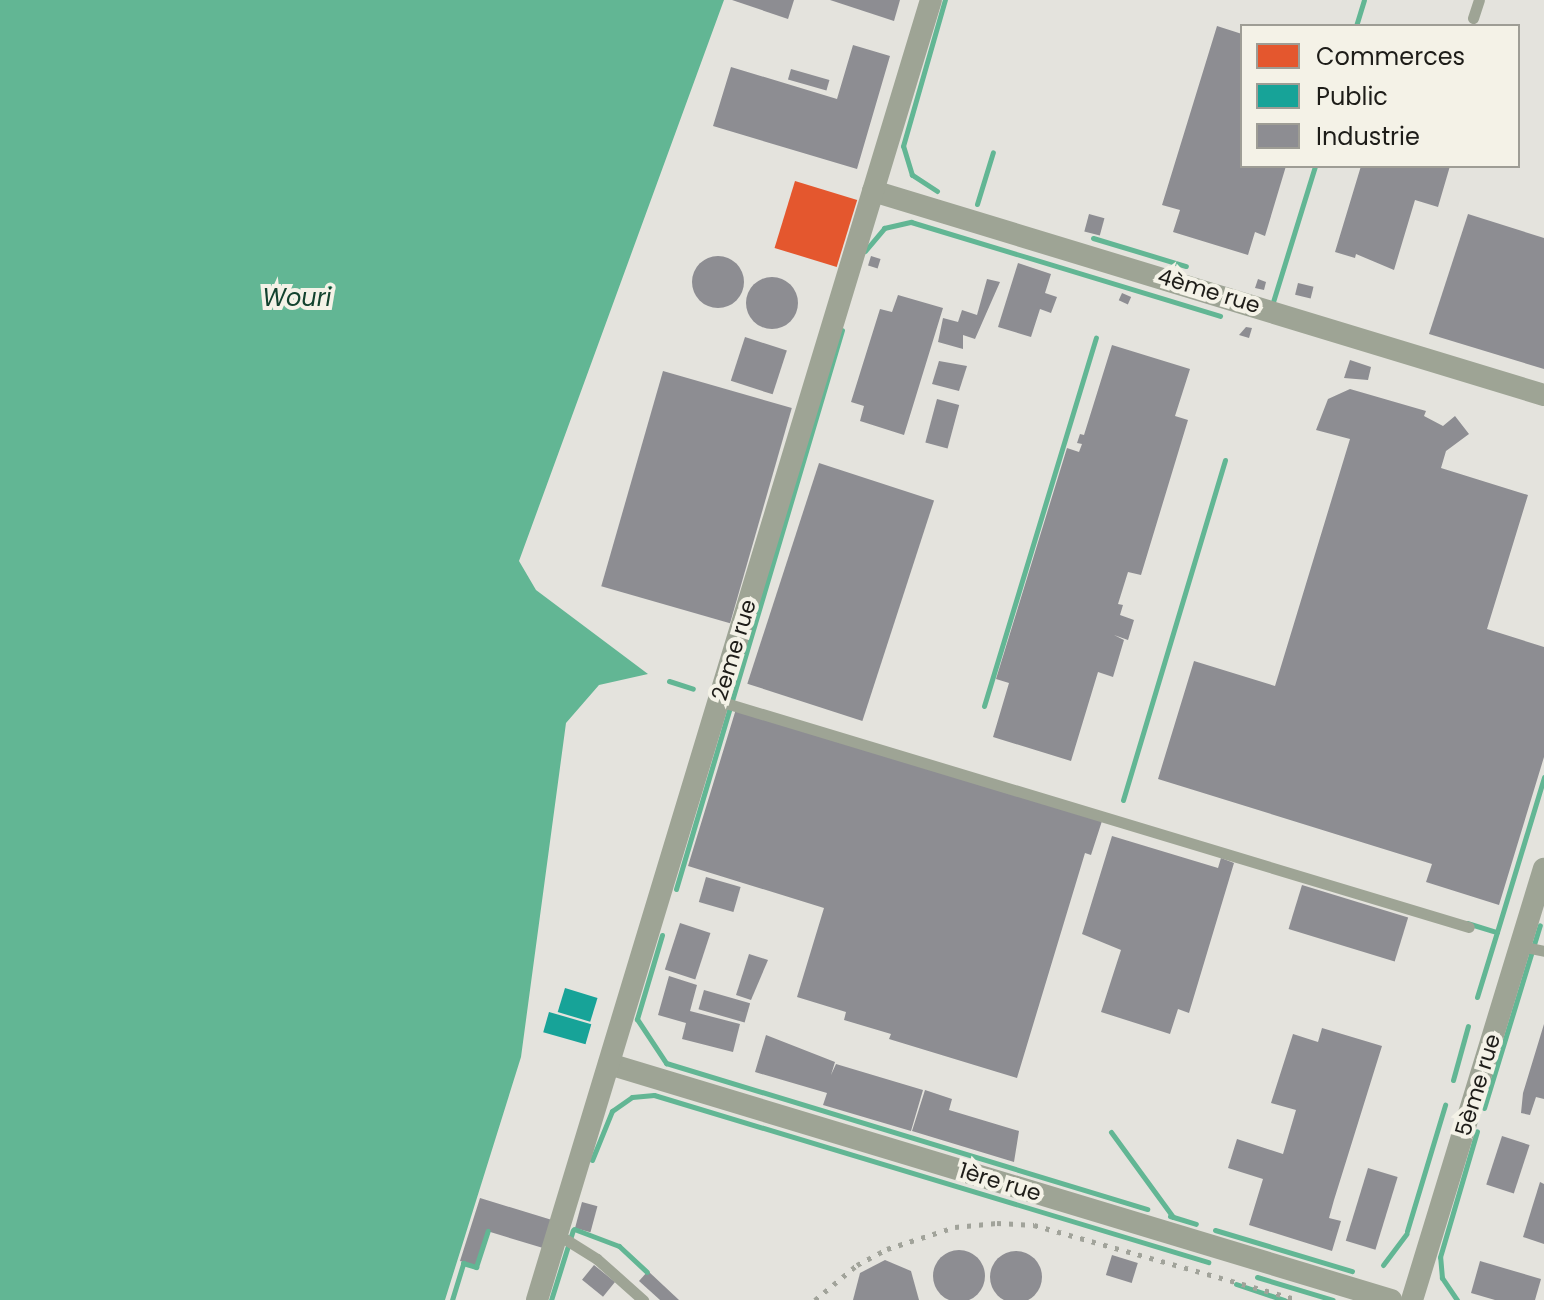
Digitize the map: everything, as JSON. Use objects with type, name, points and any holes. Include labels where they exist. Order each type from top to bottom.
[{"type":"street","name":"2eme rue","points":[[537,1300],[931,0]]},
{"type":"street","name":"4ème rue","points":[[873,191],[1544,395]]},
{"type":"street","name":"5ème rue","points":[[1412,1300],[1544,869]]},
{"type":"street","name":"1ère rue","points":[[609,1064],[1391,1300]]},
{"type":"lane","points":[[1473,18],[1479,0]]},
{"type":"lane","points":[[719,701],[1469,927]]},
{"type":"lane","points":[[1521,946],[1544,951]]},
{"type":"lane","points":[[557,1234],[604,1265],[643,1300]]},
{"type":"water","name":"Wouri","points":[[0,0],[724,0],[519,561],[536,590],[648,674],[599,685],[566,723],[521,1057],[445,1300],[0,1300]]},
{"type":"building: Commerces","points":[[795,181],[857,200],[837,267],[775,248]]},
{"type":"building: Public","points":[[565,988],[598,998],[590,1022],[558,1012]]},
{"type":"building: Public","points":[[549,1012],[591,1024],[586,1044],[543,1032]]},
{"type":"building: Industrie","points":[[732,0],[794,0],[788,19]]},
{"type":"building: Industrie","points":[[830,0],[900,0],[894,21]]},
{"type":"building: Industrie","points":[[1217,26],[1240,33],[1240,168],[1285,168],[1265,236],[1255,232],[1248,255],[1173,232],[1180,210],[1162,205]]},
{"type":"building: Industrie","points":[[853,45],[890,56],[857,169],[713,126],[731,67],[837,99]]},
{"type":"building: Industrie","points":[[791,69],[829,80],[826,91],[788,80]]},
{"type":"building: Industrie","points":[[1360,168],[1449,168],[1438,207],[1415,200],[1394,270],[1356,254],[1355,258],[1335,252]]},
{"type":"building: Industrie","points":[[1089,214],[1104,218],[1100,236],[1084,231]]},
{"type":"building: Industrie","points":[[1468,214],[1544,238],[1544,369],[1429,334]]},
{"type":"building: Industrie","points":[[718,256],[737,263],[744,282],[737,301],[718,308],[699,301],[692,282],[699,263]]},
{"type":"building: Industrie","points":[[871,256],[881,259],[878,268],[868,266]]},
{"type":"building: Industrie","points":[[1018,263],[1051,274],[1045,293],[1057,297],[1051,313],[1040,309],[1031,337],[998,327]]},
{"type":"building: Industrie","points":[[772,277],[791,284],[798,303],[791,322],[772,329],[753,322],[746,303],[753,284]]},
{"type":"building: Industrie","points":[[987,279],[1000,282],[975,339],[963,335],[963,349],[938,342],[943,318],[958,322],[962,310],[977,315]]},
{"type":"building: Industrie","points":[[1258,279],[1266,282],[1264,290],[1255,288]]},
{"type":"building: Industrie","points":[[1298,283],[1314,287],[1311,299],[1295,295]]},
{"type":"building: Industrie","points":[[1122,293],[1131,297],[1128,304],[1119,300]]},
{"type":"building: Industrie","points":[[898,295],[943,308],[904,435],[860,421],[864,406],[851,402],[880,309],[892,312]]},
{"type":"building: Industrie","points":[[1246,327],[1252,328],[1249,338],[1239,335]]},
{"type":"building: Industrie","points":[[745,337],[787,351],[773,394],[731,381]]},
{"type":"building: Industrie","points":[[1112,345],[1190,369],[1175,416],[1188,420],[1141,575],[1128,572],[1118,604],[1123,605],[1120,615],[1134,620],[1128,640],[1114,635],[1124,640],[1113,677],[1098,672],[1071,761],[993,737],[1009,683],[996,679],[1067,448],[1079,452],[1082,444],[1077,443],[1080,434],[1084,435]]},
{"type":"building: Industrie","points":[[1350,360],[1371,367],[1368,380],[1344,378]]},
{"type":"building: Industrie","points":[[939,361],[967,366],[959,391],[932,384]]},
{"type":"building: Industrie","points":[[663,371],[792,408],[730,623],[601,586]]},
{"type":"building: Industrie","points":[[1350,389],[1426,411],[1424,416],[1443,426],[1455,416],[1469,434],[1446,451],[1441,468],[1528,495],[1487,629],[1544,647],[1544,757],[1499,905],[1426,882],[1432,864],[1158,779],[1194,661],[1275,686],[1350,439],[1316,430],[1328,399]]},
{"type":"building: Industrie","points":[[937,399],[959,405],[948,448],[925,442]]},
{"type":"building: Industrie","points":[[819,463],[934,500],[862,721],[747,684]]},
{"type":"building: Industrie","points":[[736,709],[1102,821],[1091,855],[1085,853],[1017,1078],[889,1039],[891,1034],[844,1020],[846,1012],[797,997],[824,908],[688,866]]},
{"type":"building: Industrie","points":[[1112,836],[1218,868],[1221,858],[1234,863],[1189,1013],[1178,1009],[1170,1034],[1101,1012],[1121,950],[1082,934]]},
{"type":"building: Industrie","points":[[706,877],[741,887],[733,912],[699,902]]},
{"type":"building: Industrie","points":[[1302,885],[1408,917],[1395,961],[1289,929]]},
{"type":"building: Industrie","points":[[680,923],[710,933],[695,979],[665,970]]},
{"type":"building: Industrie","points":[[749,954],[768,960],[751,1000],[736,995]]},
{"type":"building: Industrie","points":[[669,976],[697,985],[690,1011],[740,1024],[733,1052],[682,1039],[686,1023],[658,1015]]},
{"type":"building: Industrie","points":[[704,990],[750,1003],[745,1022],[698,1009]]},
{"type":"building: Industrie","points":[[1544,1024],[1544,1099],[1536,1097],[1530,1115],[1521,1113],[1523,1093]]},
{"type":"building: Industrie","points":[[1322,1028],[1382,1046],[1329,1218],[1341,1221],[1332,1251],[1249,1225],[1263,1179],[1228,1168],[1237,1139],[1283,1154],[1296,1110],[1271,1103],[1293,1034],[1318,1042]]},
{"type":"building: Industrie","points":[[766,1035],[835,1062],[831,1075],[836,1064],[923,1090],[911,1131],[823,1105],[827,1093],[755,1072]]},
{"type":"building: Industrie","points":[[925,1090],[952,1099],[949,1110],[1019,1131],[1014,1162],[912,1131]]},
{"type":"building: Industrie","points":[[1502,1136],[1530,1145],[1514,1193],[1486,1185]]},
{"type":"building: Industrie","points":[[1368,1168],[1398,1177],[1375,1250],[1346,1241]]},
{"type":"building: Industrie","points":[[1540,1182],[1544,1184],[1544,1244],[1523,1237]]},
{"type":"building: Industrie","points":[[480,1198],[552,1220],[543,1248],[487,1231],[476,1266],[460,1261]]},
{"type":"building: Industrie","points":[[582,1202],[597,1206],[590,1232],[575,1228]]},
{"type":"building: Industrie","points":[[949,1252],[969,1252],[983,1266],[983,1286],[969,1300],[949,1300],[935,1286],[935,1266]]},
{"type":"building: Industrie","points":[[1006,1253],[1026,1253],[1040,1267],[1040,1287],[1026,1301],[1006,1301],[992,1287],[992,1267]]},
{"type":"building: Industrie","points":[[1112,1255],[1138,1263],[1132,1283],[1106,1275]]},
{"type":"building: Industrie","points":[[885,1260],[911,1271],[919,1300],[853,1300],[860,1273]]},
{"type":"building: Industrie","points":[[1480,1261],[1541,1279],[1535,1300],[1495,1300],[1471,1293]]},
{"type":"building: Industrie","points":[[594,1265],[615,1282],[603,1297],[582,1280]]},
{"type":"building: Industrie","points":[[648,1271],[679,1300],[660,1300],[639,1281]]},
{"type":"waterway","points":[[937,191],[912,175],[903,146],[945,0]]},
{"type":"waterway","points":[[1357,24],[1364,0]]},
{"type":"waterway","points":[[977,204],[993,152]]},
{"type":"waterway","points":[[1272,305],[1314,168]]},
{"type":"waterway","points":[[865,251],[884,228],[911,222],[1220,316]]},
{"type":"waterway","points":[[1093,238],[1186,266]]},
{"type":"waterway","points":[[676,889],[842,330]]},
{"type":"waterway","points":[[984,706],[1096,338]]},
{"type":"waterway","points":[[1123,800],[1225,460]]},
{"type":"waterway","points":[[669,681],[693,689]]},
{"type":"waterway","points":[[1497,932],[1544,777]]},
{"type":"waterway","points":[[1467,923],[1497,932],[1477,997]]},
{"type":"waterway","points":[[1484,1108],[1540,925]]},
{"type":"waterway","points":[[662,935],[637,1019],[666,1063],[1147,1209]]},
{"type":"waterway","points":[[1453,1080],[1468,1026]]},
{"type":"waterway","points":[[592,1160],[612,1111],[632,1097],[654,1095],[1208,1262]]},
{"type":"waterway","points":[[1407,1231],[1445,1105]]},
{"type":"waterway","points":[[1457,1300],[1442,1278],[1440,1257],[1477,1131]]},
{"type":"waterway","points":[[1111,1132],[1173,1217]]},
{"type":"waterway","points":[[1170,1216],[1196,1224]]},
{"type":"waterway","points":[[574,1229],[619,1246],[647,1272]]},
{"type":"waterway","points":[[551,1300],[573,1230]]},
{"type":"waterway","points":[[1215,1230],[1352,1271]]},
{"type":"waterway","points":[[452,1300],[463,1263],[476,1267],[488,1231]]},
{"type":"waterway","points":[[1383,1265],[1406,1234]]},
{"type":"waterway","points":[[1257,1277],[1333,1300]]},
{"type":"waterway","points":[[1236,1284],[1284,1300]]},
{"type":"railway","points":[[815,1300],[857,1265],[887,1249],[955,1227],[997,1223],[1034,1225],[1299,1300]]}]
